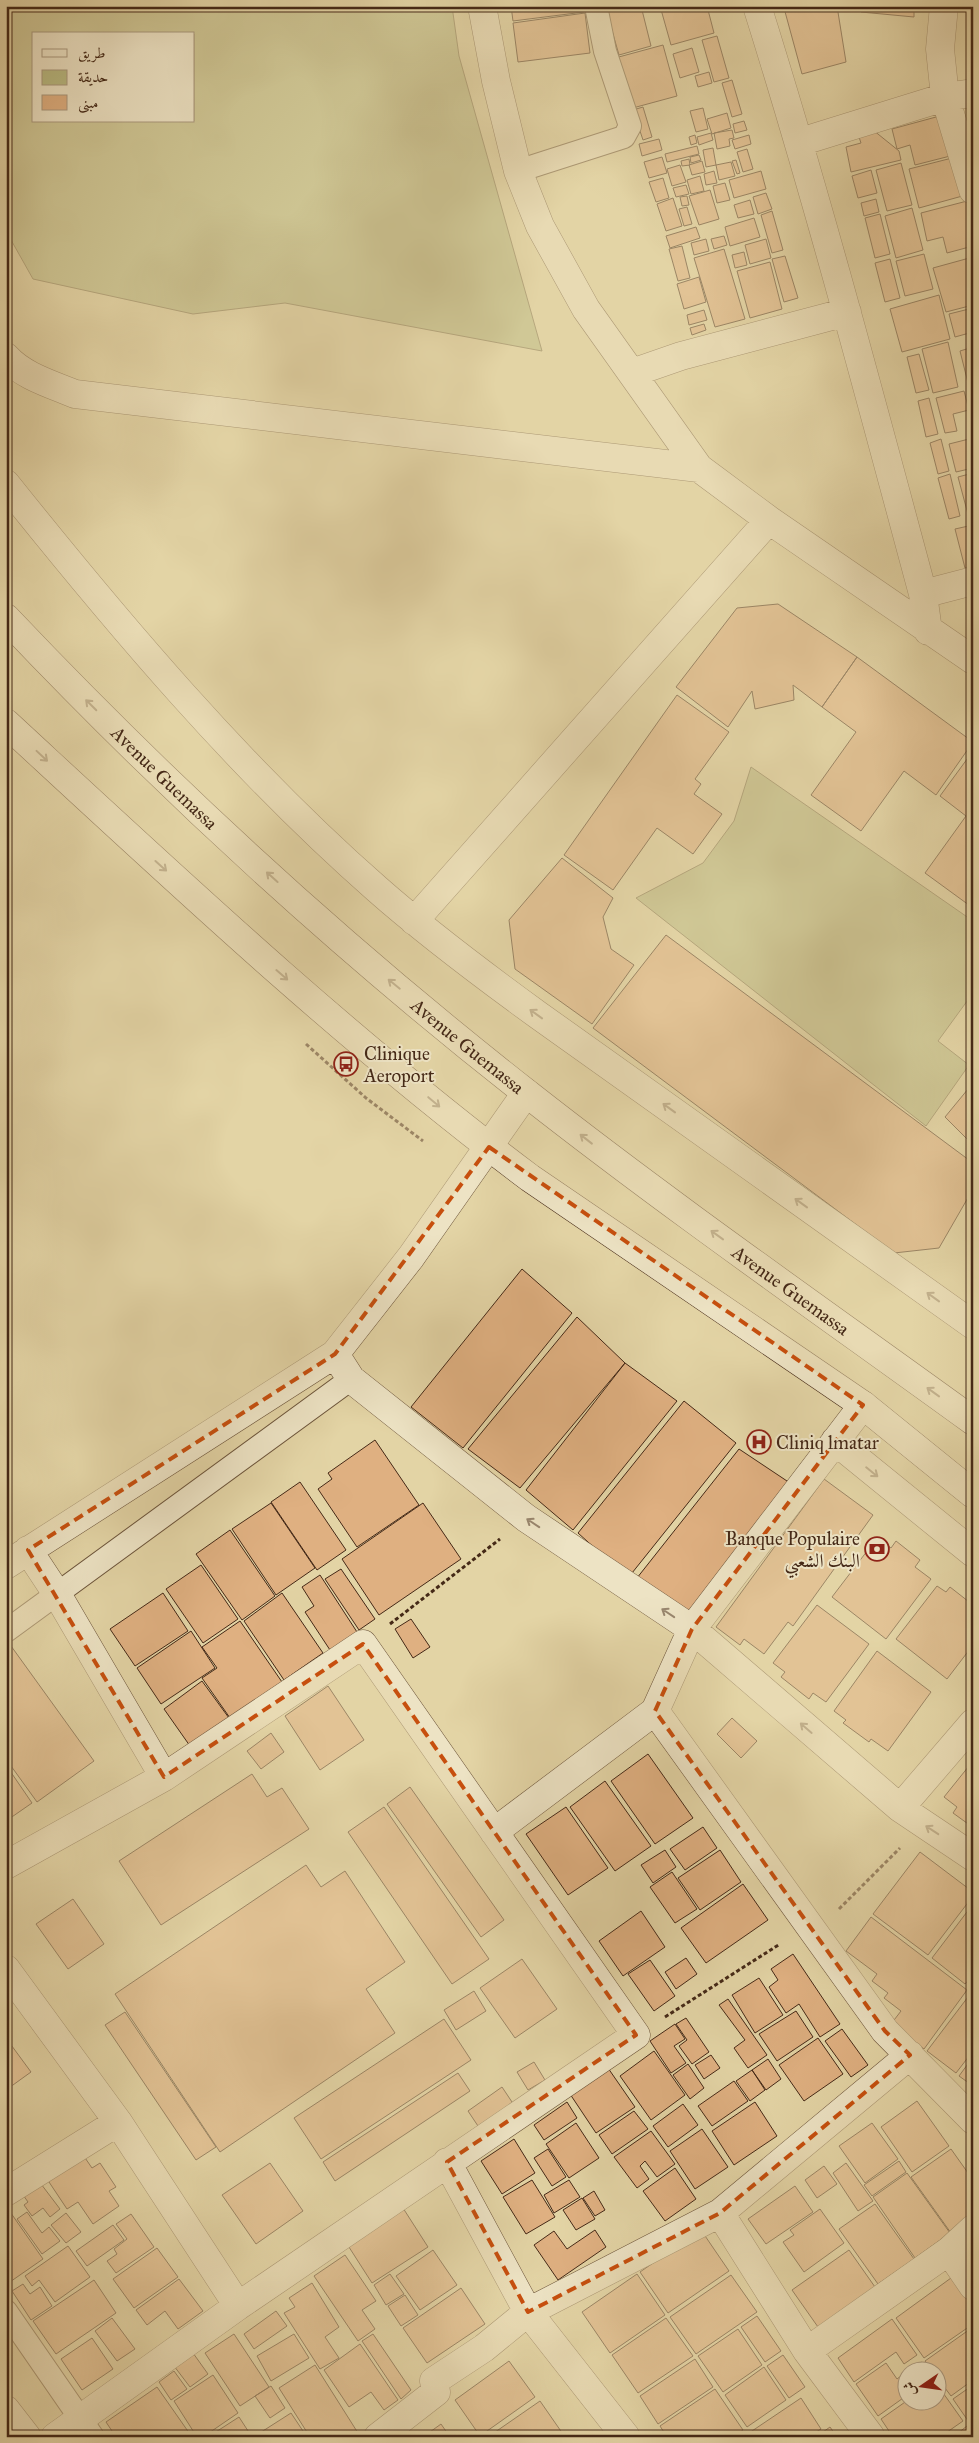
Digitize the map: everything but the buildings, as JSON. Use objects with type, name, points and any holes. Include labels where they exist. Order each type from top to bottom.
[{"type":"street","points":[[482,6],[496,81],[518,171],[540,226],[586,309],[699,468],[769,520],[928,631],[973,660]]},
{"type":"street","points":[[757,6],[800,142],[848,312],[923,594],[928,631]]},
{"type":"street","points":[[944,6],[940,50],[944,97],[973,190]]},
{"type":"street","points":[[800,142],[944,97],[973,93]]},
{"type":"street","points":[[632,374],[681,356],[848,312]]},
{"type":"street","points":[[6,357],[12,364],[35,378],[75,394],[699,468]]},
{"type":"street","points":[[6,484],[54,543],[233,749],[333,849],[414,921],[538,1015],[973,1325]]},
{"type":"street","points":[[414,921],[769,520]]},
{"type":"street","points":[[923,594],[973,581]]},
{"type":"street","name":"Avenue Guemassa","points":[[6,618],[207,818],[362,958],[526,1093],[603,1152],[973,1421]]},
{"type":"street","points":[[6,723],[284,977],[489,1147],[530,1178],[863,1405],[973,1494]]},
{"type":"street","points":[[164,1777],[57,1594],[17,1558],[335,1354],[411,1257],[526,1093]]},
{"type":"street","points":[[335,1354],[352,1379],[526,1518],[692,1629],[900,1808],[973,1857]]},
{"type":"street","points":[[494,1832],[655,1711],[692,1629],[863,1405]]},
{"type":"street","points":[[835,1441],[973,1553]]},
{"type":"street","points":[[6,1866],[164,1777],[363,1644],[636,2035],[238,2306],[86,2427],[55,2437]]},
{"type":"street","points":[[655,1711],[885,2031],[973,2120]]},
{"type":"street","points":[[900,1808],[973,1723]]},
{"type":"street","points":[[6,1969],[118,2122],[238,2306]]},
{"type":"street","points":[[378,2437],[436,2392],[434,2381],[484,2348],[528,2312],[720,2213],[910,2055]]},
{"type":"street","points":[[6,2192],[118,2122]]},
{"type":"street","points":[[447,2162],[528,2312],[626,2437]]},
{"type":"street","points":[[720,2213],[807,2351],[871,2437]]},
{"type":"street","points":[[807,2351],[948,2251],[973,2229]]},
{"type":"street","points":[[948,2251],[973,2286]]},
{"type":"street","points":[[6,2410],[27,2437]]},
{"type":"lane","points":[[518,171],[624,137],[628,132],[630,126],[605,51],[596,6]]},
{"type":"lane","points":[[6,1631],[352,1379]]},
{"type":"lane","points":[[6,2311],[86,2427]]},
{"type":"path","points":[[363,1644],[473,1562],[526,1518]]},
{"type":"path","points":[[636,2035],[838,1909],[923,1824]]},
{"type":"highlighted area","points":[[489,1147],[863,1405],[692,1629],[655,1711],[885,2031],[910,2055],[720,2213],[528,2312],[447,2162],[636,2035],[363,1644],[164,1777],[28,1550],[335,1354]]},
{"type":"green space","points":[[6,6],[452,6],[459,56],[542,351],[285,303],[193,314],[33,279],[6,231]]},
{"type":"green space","points":[[751,767],[973,921],[973,993],[938,1041],[969,1065],[926,1126],[636,898],[703,863],[734,821]]},
{"type":"place","name":"Clinique Aeroport","points":[[346,1064]]},
{"type":"place","name":"Cliniq lmatar","points":[[759,1442]]},
{"type":"place","name":"Banque Populaire البنك الشعبي","points":[[877,1549]]}]
